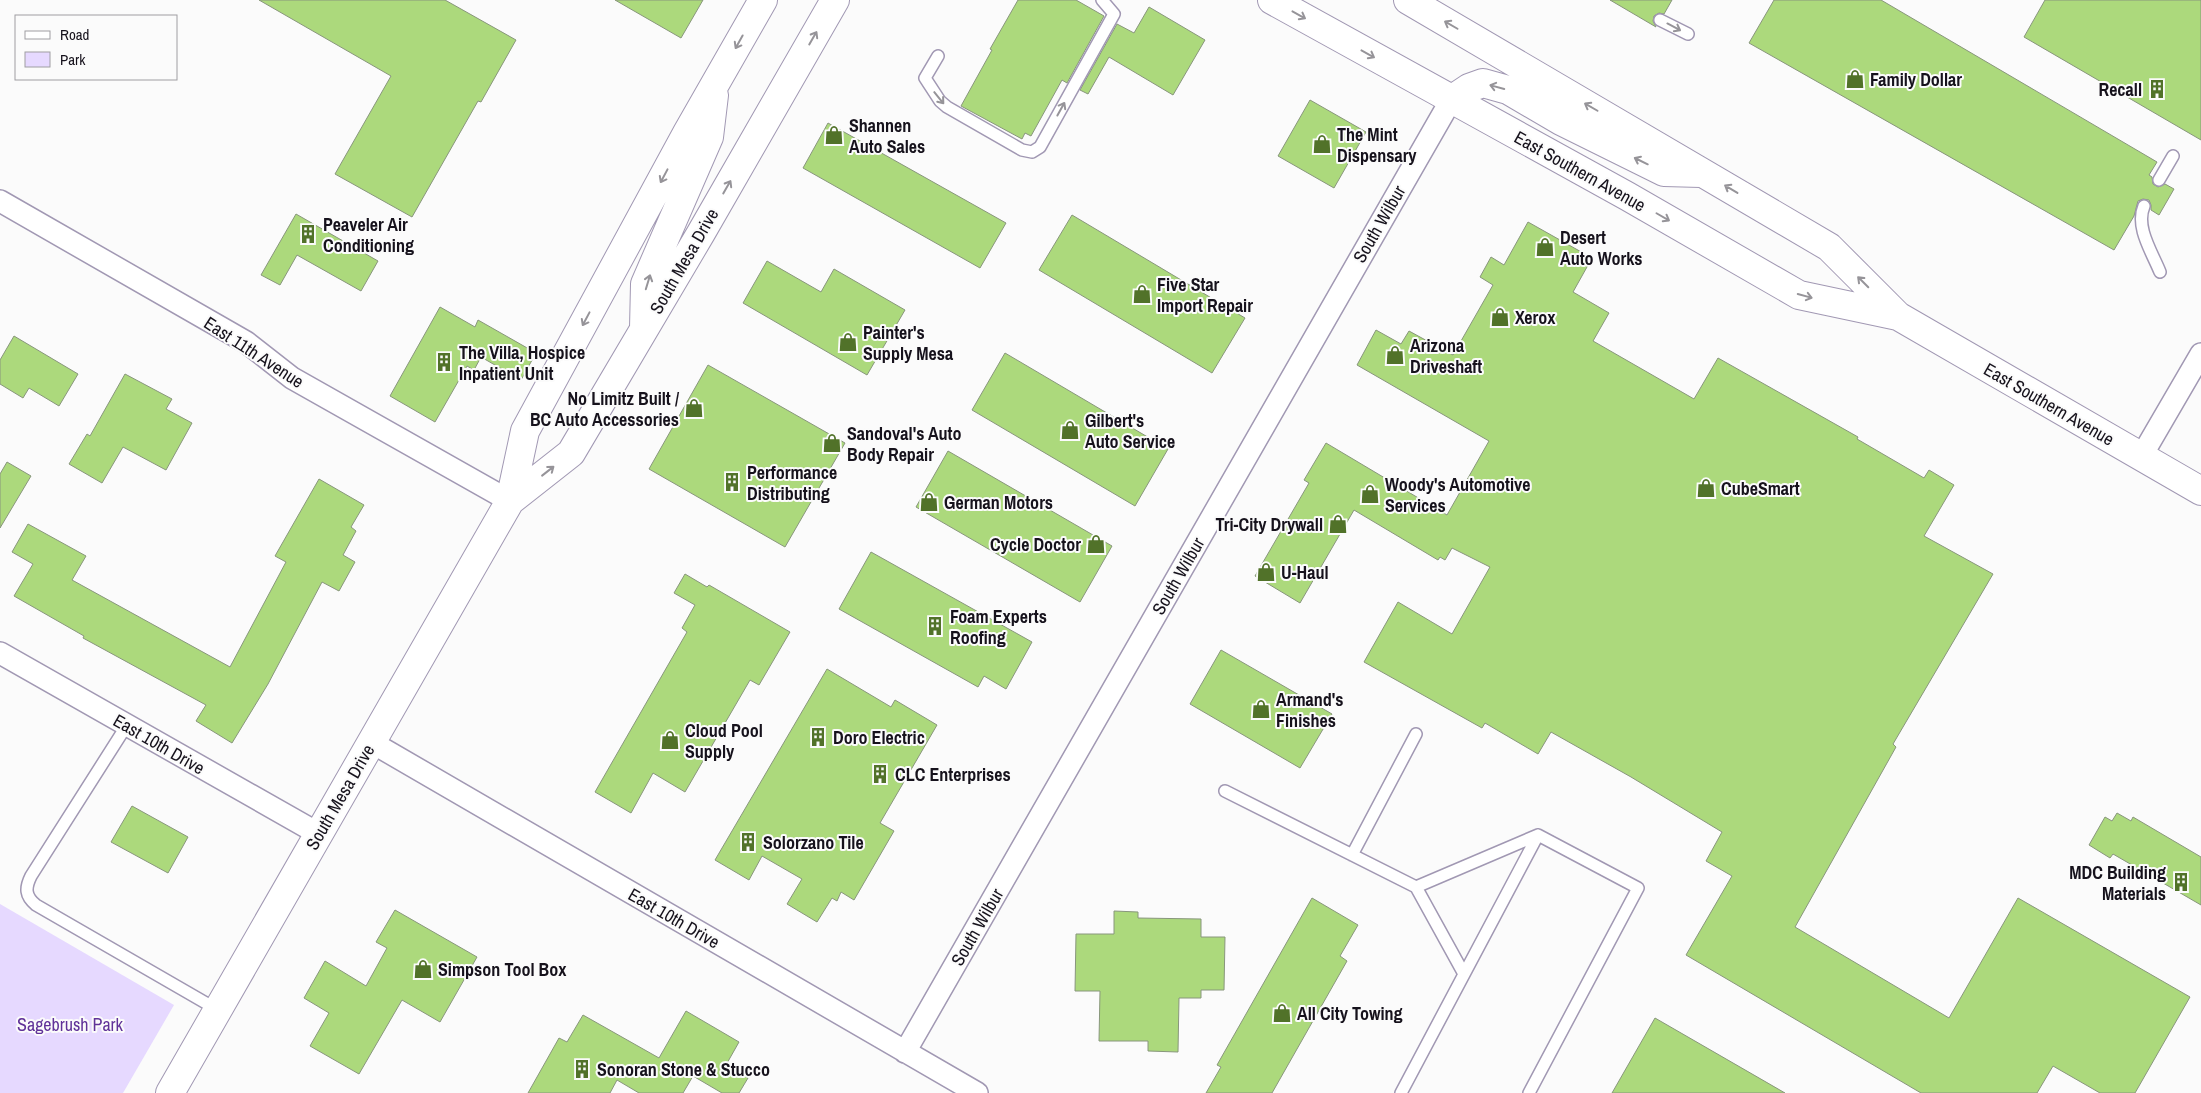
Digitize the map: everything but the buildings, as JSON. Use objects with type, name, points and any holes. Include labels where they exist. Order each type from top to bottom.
[{"type":"main road","name":"South Mesa Drive","points":[[170,1093],[510,501],[526,431],[763,0]]},
{"type":"main road","name":"South Mesa Drive","points":[[510,501],[571,453],[835,0]]},
{"type":"main road","name":"East Southern Avenue","points":[[1272,0],[1627,196],[1799,295],[1898,316]]},
{"type":"main road","name":"East Southern Avenue","points":[[1408,0],[1705,173],[1829,248],[1898,316],[2201,491]]},
{"type":"main road","points":[[644,330],[645,284],[709,137],[716,84]]},
{"type":"main road","points":[[1451,100],[1469,88],[1482,84],[1508,90],[1561,121],[1664,172],[1705,173]]},
{"type":"street","name":"South Wilbur","points":[[906,1052],[1451,100]]},
{"type":"street","name":"East 11th Avenue","points":[[0,201],[246,342],[292,378],[510,501]]},
{"type":"street","points":[[2141,458],[2201,354]]},
{"type":"street","name":"East 10th Drive","points":[[0,653],[319,834]]},
{"type":"street","name":"East 10th Drive","points":[[371,742],[977,1093]]},
{"type":"lane","points":[[938,56],[926,78],[940,101],[947,107],[1022,150],[1032,152],[1040,147],[1114,14],[1102,0]]},
{"type":"lane","points":[[1660,20],[1688,34]]},
{"type":"lane","points":[[2159,180],[2173,156]]},
{"type":"lane","points":[[2144,206],[2141,214],[2143,231],[2160,272]]},
{"type":"lane","points":[[127,725],[31,876],[26,885],[27,893],[36,905],[218,1010]]},
{"type":"lane","points":[[1352,855],[1416,734]]},
{"type":"lane","points":[[1225,791],[1416,887],[1464,974]]},
{"type":"lane","points":[[1416,887],[1538,835]]},
{"type":"lane","points":[[1401,1093],[1538,835]]},
{"type":"lane","points":[[1529,1093],[1638,888],[1538,835]]},
{"type":"green space","name":"Sagebrush Park","points":[[0,904],[174,1005],[123,1093],[0,1093]]},
{"type":"place","name":"Family Dollar","points":[[1855,79]]},
{"type":"place","name":"Recall","points":[[2157,89]]},
{"type":"place","name":"Shannen Auto Sales","points":[[834,135]]},
{"type":"place","name":"The Mint Dispensary","points":[[1322,144]]},
{"type":"place","name":"Peaveler Air Conditioning","points":[[308,234]]},
{"type":"place","name":"Desert Auto Works","points":[[1545,247]]},
{"type":"place","name":"Five Star Import Repair","points":[[1142,294]]},
{"type":"place","name":"Xerox","points":[[1500,317]]},
{"type":"place","name":"Painter's Supply Mesa","points":[[848,342]]},
{"type":"place","name":"Arizona Driveshaft","points":[[1395,355]]},
{"type":"place","name":"The Villa, Hospice Inpatient Unit","points":[[444,362]]},
{"type":"place","name":"No Limitz Built / BC Auto Accessories","points":[[694,408]]},
{"type":"place","name":"Gilbert's Auto Service","points":[[1070,430]]},
{"type":"place","name":"Sandoval's Auto Body Repair","points":[[832,443]]},
{"type":"place","name":"Performance Distributing","points":[[732,482]]},
{"type":"place","name":"CubeSmart","points":[[1706,488]]},
{"type":"place","name":"Woody's Automotive Services","points":[[1370,494]]},
{"type":"place","name":"German Motors","points":[[929,502]]},
{"type":"place","name":"Tri-City Drywall","points":[[1338,524]]},
{"type":"place","name":"Cycle Doctor","points":[[1096,544]]},
{"type":"place","name":"U-Haul","points":[[1266,572]]},
{"type":"place","name":"Foam Experts Roofing","points":[[935,626]]},
{"type":"place","name":"Armand's Finishes","points":[[1261,709]]},
{"type":"place","name":"Doro Electric","points":[[818,737]]},
{"type":"place","name":"Cloud Pool Supply","points":[[670,740]]},
{"type":"place","name":"CLC Enterprises","points":[[880,774]]},
{"type":"place","name":"Solorzano Tile","points":[[748,842]]},
{"type":"place","name":"MDC Building Materials","points":[[2181,882]]},
{"type":"place","name":"Simpson Tool Box","points":[[423,969]]},
{"type":"place","name":"All City Towing","points":[[1282,1013]]},
{"type":"place","name":"Sonoran Stone & Stucco","points":[[582,1069]]}]
